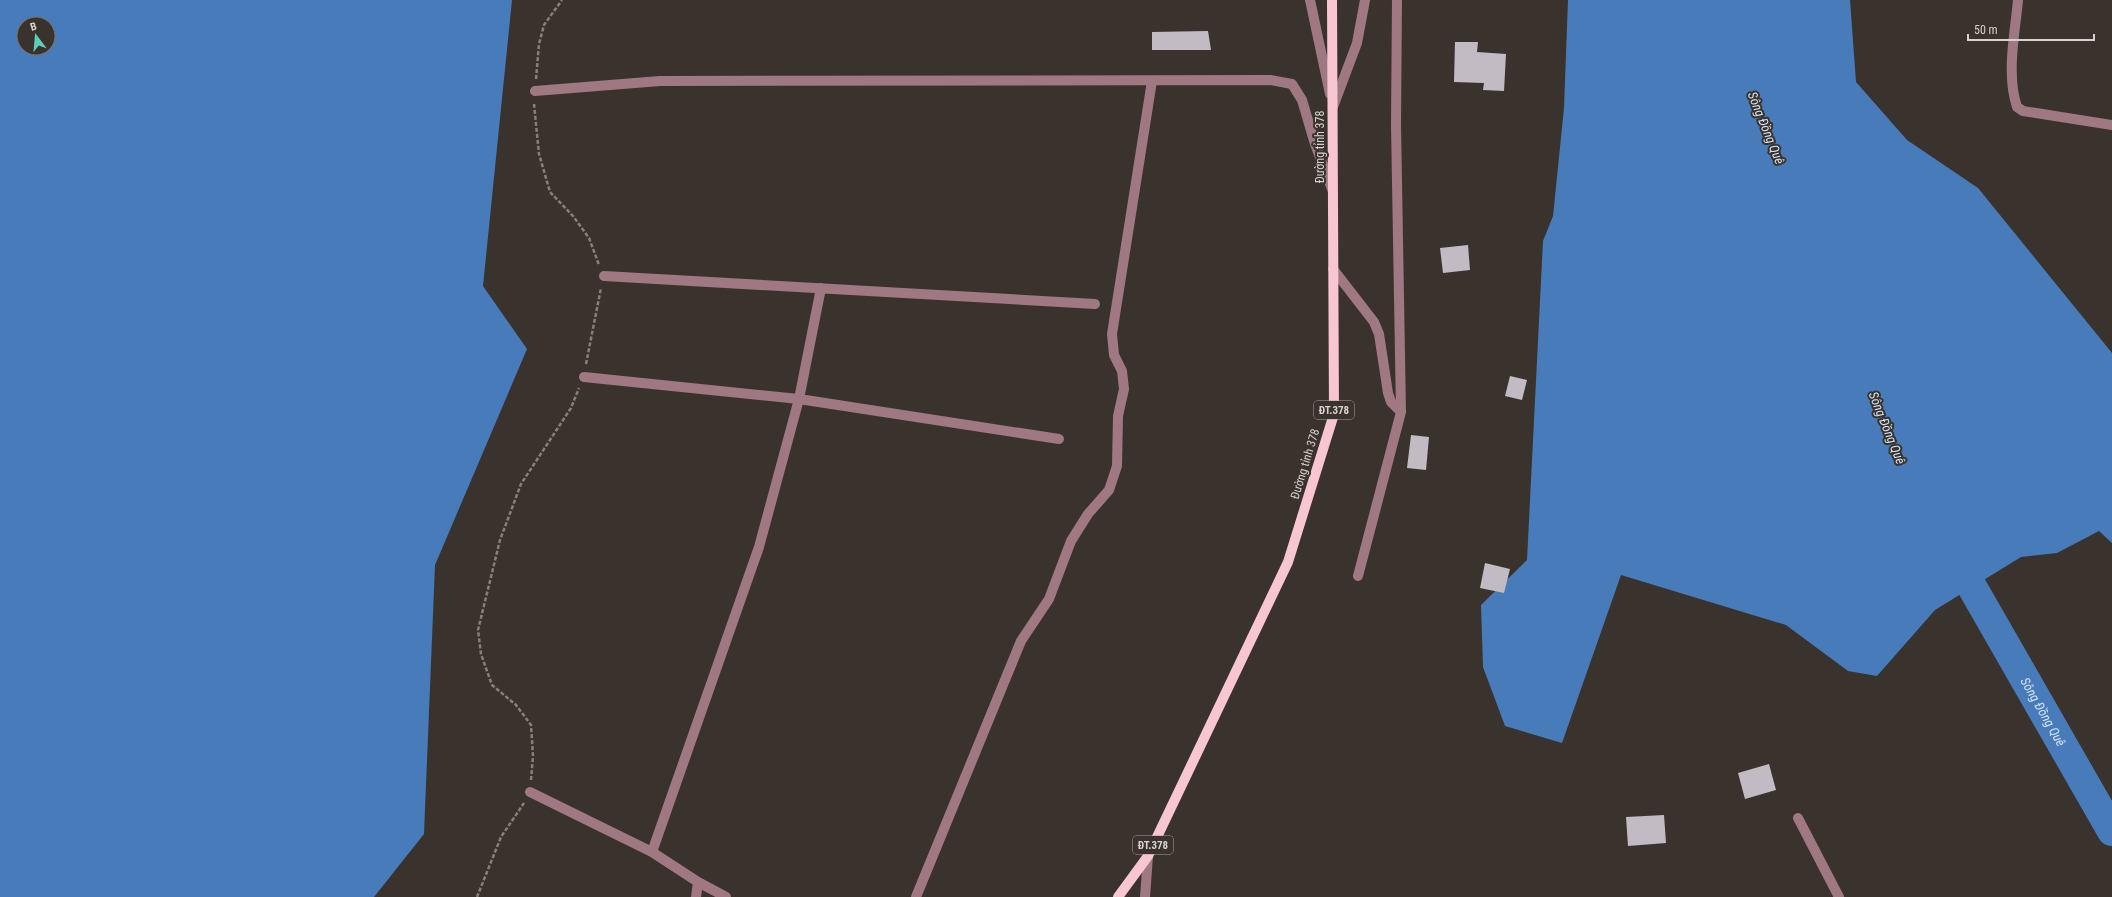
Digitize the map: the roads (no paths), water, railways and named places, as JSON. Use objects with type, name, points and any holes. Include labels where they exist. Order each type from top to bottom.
[{"type":"main road","name":"Đường tỉnh 378","points":[[1148,856],[1288,562],[1334,414],[1332,0]]},
{"type":"main road","name":"ĐT.378","points":[[1118,897],[1148,856]]},
{"type":"street","points":[[1310,0],[1333,108]]},
{"type":"street","points":[[1333,108],[1357,43],[1364,0]]},
{"type":"street","points":[[1358,576],[1401,412],[1396,124],[1397,0]]},
{"type":"street","points":[[2018,0],[2012,68],[2014,98],[2017,107],[2023,111],[2112,125]]},
{"type":"street","points":[[535,91],[660,82],[1270,80],[1292,84],[1302,100],[1315,144],[1333,191]]},
{"type":"street","points":[[916,897],[1021,641],[1049,599],[1071,541],[1088,514],[1109,490],[1117,466],[1118,416],[1124,389],[1122,371],[1114,355],[1112,334],[1152,81]]},
{"type":"street","points":[[1333,269],[1374,322],[1380,334],[1388,393],[1391,402],[1401,412]]},
{"type":"street","points":[[604,276],[1095,304]]},
{"type":"street","points":[[652,852],[759,547],[799,399],[821,288]]},
{"type":"street","points":[[584,377],[799,399],[1059,439]]},
{"type":"street","points":[[530,792],[652,852],[698,882],[726,897]]},
{"type":"street","points":[[1798,818],[1839,897]]},
{"type":"street","points":[[1145,897],[1148,856]]},
{"type":"street","points":[[696,897],[698,882]]},
{"type":"water","points":[[0,0],[512,0],[483,286],[527,349],[435,565],[424,834],[374,897],[0,897]]},
{"type":"water","points":[[1568,0],[1850,0],[1856,82],[1907,140],[1978,188],[2112,353],[2112,543],[2099,531],[2057,553],[2021,557],[1935,610],[1877,676],[1848,671],[1786,625],[1621,575],[1562,743],[1505,726],[1483,667],[1481,605],[1527,560],[1543,241],[1553,216],[1564,108]]},
{"type":"waterway","name":"Sông Đồng Quê","points":[[1952,552],[2112,831]]}]
